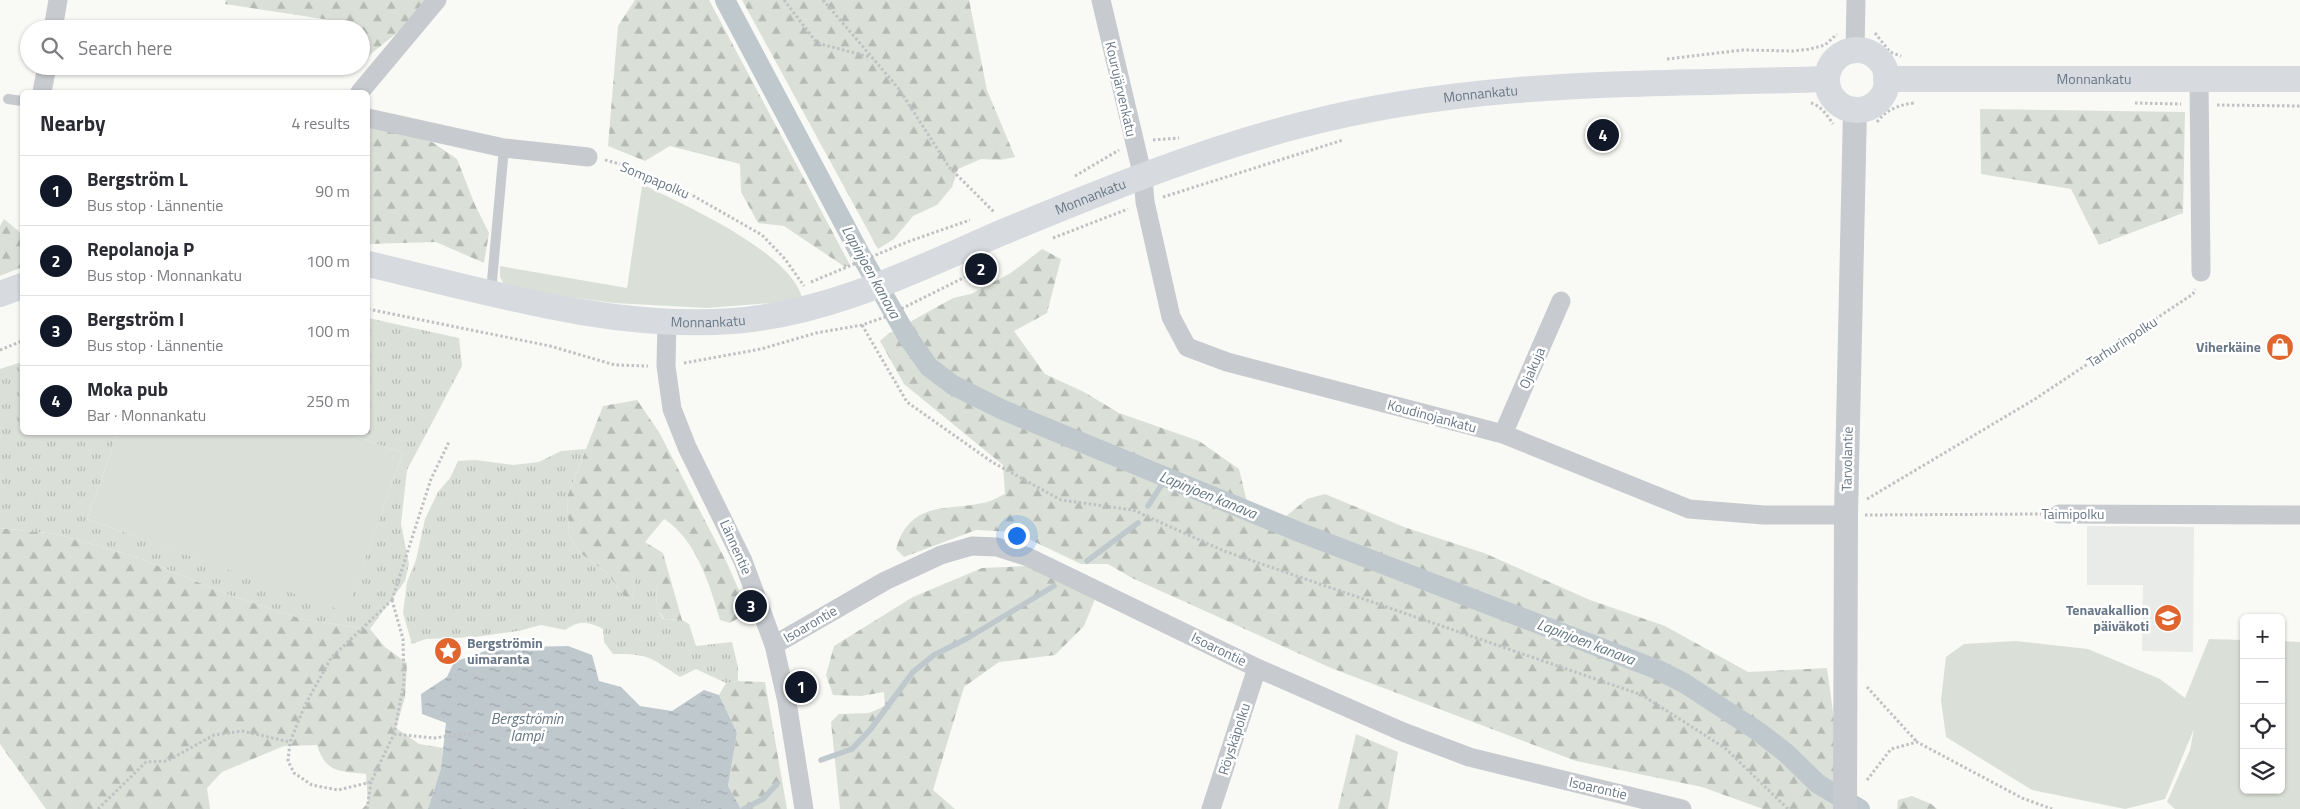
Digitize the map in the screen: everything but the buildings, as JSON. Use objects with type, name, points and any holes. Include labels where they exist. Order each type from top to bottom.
[{"type":"main road","points":[[1855,41],[1873,54],[1882,64],[1886,88],[1881,97],[1855,118],[1832,97],[1826,79],[1829,68],[1835,59],[1855,41]]},
{"type":"main road","name":"Monnankatu","points":[[370,264],[491,293],[570,309],[667,320],[728,321],[768,317],[807,296],[863,292],[929,280],[1002,233],[1144,190],[1184,162],[1299,125],[1384,105],[1519,88],[1694,80],[1826,79]]},
{"type":"main road","name":"Monnankatu","points":[[1886,79],[2300,79]]},
{"type":"main road","points":[[0,294],[20,287]]},
{"type":"street","points":[[55,20],[58,0]]},
{"type":"street","points":[[362,90],[437,0]]},
{"type":"street","name":"Kourujärvenkatu","points":[[1101,0],[1144,190]]},
{"type":"street","points":[[1855,41],[1856,0]]},
{"type":"street","points":[[42,90],[45,75]]},
{"type":"street","points":[[2199,79],[2201,272]]},
{"type":"street","points":[[370,118],[504,148],[588,157]]},
{"type":"street","name":"Tarvolantie","points":[[1845,809],[1855,783],[1855,118]]},
{"type":"street","name":"Koudinojankatu","points":[[1144,190],[1170,317],[1187,347],[1227,362],[1503,434],[1689,509],[1764,514],[1855,508]]},
{"type":"street","name":"Ojakuja","points":[[1503,434],[1562,301]]},
{"type":"street","name":"Lännentie","points":[[667,320],[666,366],[672,409],[687,447],[743,561],[774,644],[787,702],[804,809]]},
{"type":"street","name":"Taimipolku","points":[[2059,514],[2300,515]]},
{"type":"street","name":"Isoarontie","points":[[774,644],[885,581],[942,555],[972,546],[997,547],[1028,557],[1257,668],[1403,732],[1469,757],[1682,809]]},
{"type":"street","name":"Röyskäpolku","points":[[1212,809],[1257,668]]},
{"type":"lane","points":[[8,99],[20,101]]},
{"type":"lane","points":[[491,293],[504,148]]},
{"type":"path","points":[[784,0],[818,43],[872,57]]},
{"type":"path","points":[[824,0],[899,89],[949,167],[994,211]]},
{"type":"path","points":[[1668,59],[1744,50],[1793,51],[1810,49],[1825,45],[1834,34],[1855,41],[1874,32],[1890,52],[1904,57]]},
{"type":"path","points":[[1808,103],[1815,104],[1829,117],[1833,125],[1855,118],[1874,125],[1883,114],[1895,107],[1921,103]]},
{"type":"path","points":[[2125,103],[2300,106]]},
{"type":"path","points":[[1070,178],[1134,141],[1178,138]]},
{"type":"path","points":[[1046,240],[1144,190],[1346,139]]},
{"type":"path","name":"Sompapolku","points":[[588,157],[632,167],[683,190],[762,235],[785,259],[807,296],[816,333]]},
{"type":"path","points":[[986,214],[1003,208]]},
{"type":"path","points":[[807,296],[855,264],[907,242],[977,218]]},
{"type":"path","points":[[884,317],[929,280],[988,265]]},
{"type":"path","name":"Tarhurinpolku","points":[[1855,508],[2035,399],[2193,294],[2201,272]]},
{"type":"path","points":[[862,325],[907,402],[992,462],[1061,500],[1133,510],[1224,551],[1642,695],[1725,748],[1788,809]]},
{"type":"path","points":[[0,350],[20,342]]},
{"type":"path","points":[[371,782],[338,790],[312,785],[294,773],[288,761],[290,742],[305,706],[331,658],[392,600],[432,479],[449,442]]},
{"type":"path","name":"Taimipolku","points":[[1855,508],[2059,514]]},
{"type":"path","points":[[367,809],[371,782],[394,734],[404,682],[403,639],[392,600]]},
{"type":"path","points":[[1864,684],[1916,742],[2022,798],[2052,809]]},
{"type":"path","points":[[98,809],[146,762],[167,761],[214,735],[242,731],[290,742]]},
{"type":"path","points":[[394,734],[434,738],[480,732]]},
{"type":"path","points":[[1855,783],[1891,749],[1916,742]]},
{"type":"shaded area","name":"Tenavakallion päiväkoti","points":[[2087,526],[2194,527],[2193,652],[2142,651],[2143,585],[2087,585]]},
{"type":"green space","points":[[226,0],[437,0],[370,55],[370,20],[330,20],[225,4]]},
{"type":"green space","points":[[635,0],[709,0],[850,265],[845,267],[784,226],[758,223],[741,192],[740,164],[670,146],[645,161],[608,146],[618,26]]},
{"type":"green space","points":[[742,0],[969,0],[987,90],[1015,157],[1000,160],[981,159],[958,169],[952,187],[937,205],[913,216],[894,239],[878,249]]},
{"type":"green space","points":[[1980,109],[2185,112],[2183,213],[2099,245],[2071,189],[1981,174]]},
{"type":"green space","points":[[370,126],[432,142],[457,159],[475,205],[489,233],[484,263],[436,242],[370,244]]},
{"type":"green space","points":[[642,186],[646,186],[710,218],[758,247],[778,263],[793,280],[802,297],[798,301],[707,308],[614,303],[521,291],[504,284],[500,277],[500,266],[627,288]]},
{"type":"green space","points":[[4,219],[20,232],[20,268],[0,276],[0,226]]},
{"type":"green space","points":[[1042,249],[1061,259],[1047,313],[1014,331],[1045,374],[1084,392],[1119,413],[1199,441],[1239,469],[1248,506],[1279,522],[1307,499],[1325,494],[1404,527],[1484,553],[1590,600],[1665,626],[1748,672],[1827,668],[1842,779],[1837,809],[1763,809],[1702,787],[1576,761],[1331,668],[1132,578],[1108,564],[1081,564],[1014,532],[976,530],[904,557],[896,549],[902,534],[919,515],[942,508],[991,501],[1005,494],[1003,465],[904,384],[880,341],[888,334],[953,298],[971,294],[1011,273]]},
{"type":"green space","points":[[370,318],[459,338],[462,366],[407,470],[401,524],[409,564],[405,581],[370,629],[306,620],[232,596],[137,557],[56,534],[0,528],[0,369],[20,363],[20,435],[117,435],[87,519],[346,612],[403,453],[352,435],[370,435]]},
{"type":"green space","points":[[637,400],[659,432],[727,563],[745,604],[742,616],[730,623],[720,620],[712,592],[700,564],[685,538],[664,519],[645,542],[663,553],[682,620],[664,619],[656,607],[657,587],[635,580],[633,601],[625,598],[607,573],[580,553],[569,535],[567,497],[603,406]]},
{"type":"green space","points":[[117,435],[352,435],[403,453],[346,613],[87,519]]},
{"type":"green space","points":[[586,449],[567,497],[569,535],[580,553],[607,573],[625,598],[633,600],[635,580],[643,572],[657,587],[656,607],[663,619],[682,620],[689,624],[696,646],[732,642],[738,667],[738,681],[726,683],[696,669],[680,677],[649,658],[634,654],[613,654],[604,642],[603,629],[588,623],[575,624],[565,630],[541,625],[518,631],[475,637],[426,639],[412,644],[403,613],[407,582],[416,560],[425,519],[438,492],[450,478],[458,461],[475,460],[513,465],[539,462],[561,451]]},
{"type":"green space","points":[[0,528],[56,534],[137,557],[232,596],[306,620],[370,629],[385,647],[407,663],[405,697],[396,728],[419,744],[443,748],[441,768],[428,809],[362,809],[368,803],[366,774],[341,771],[329,766],[317,745],[284,746],[222,772],[207,788],[210,809],[46,809],[0,744]]},
{"type":"green space","points":[[1027,566],[1095,599],[1084,626],[1055,655],[999,662],[964,687],[933,790],[955,809],[840,809],[831,722],[839,714],[869,713],[885,706],[884,692],[861,696],[833,695],[826,675],[834,646],[913,597],[982,568]]},
{"type":"green space","points":[[2209,639],[2240,640],[2240,794],[2285,794],[2285,641],[2300,642],[2300,809],[2175,809],[2167,802],[2190,750],[2194,729],[2165,799],[2125,809],[2032,790],[1946,737],[1941,700],[1946,657],[1964,644],[2015,641],[2088,649],[2160,679],[2185,698]]},
{"type":"green space","points":[[738,681],[765,682],[787,809],[741,809],[728,786],[737,733],[719,695],[726,683]]},
{"type":"green space","points":[[1356,734],[1398,752],[1388,809],[1338,809]]},
{"type":"green space","points":[[1912,796],[1931,804],[1937,809],[1897,809],[1898,800]]},
{"type":"water","name":"Bergströmin lampi","points":[[568,646],[592,655],[599,681],[621,687],[640,706],[672,711],[704,690],[719,695],[737,733],[728,786],[741,809],[428,809],[441,768],[446,723],[422,714],[421,694],[447,677],[454,662],[494,648]]},
{"type":"waterway","name":"Lapinjoen kanava","points":[[725,0],[859,252],[907,336],[929,367],[953,385],[1003,410],[1299,532],[1656,669],[1684,683],[1759,732],[1786,753],[1818,784],[1860,809]]},
{"type":"waterway","points":[[1148,506],[1166,478]]},
{"type":"waterway","points":[[1087,561],[1138,523]]},
{"type":"waterway","points":[[821,760],[852,749],[870,730],[913,672],[934,655],[966,639],[1054,586]]},
{"type":"waterway","points":[[744,809],[763,799],[777,784]]},
{"type":"place","name":"Moka pub","points":[[1603,135]]},
{"type":"place","name":"Repolanoja P","points":[[981,269]]},
{"type":"place","name":"Viherkäine","points":[[2280,347]]},
{"type":"place","name":"Bergström I","points":[[751,606]]},
{"type":"place","name":"Tenavakallion päiväkoti","points":[[2168,618]]},
{"type":"place","name":"Bergströmin uimaranta","points":[[448,651]]},
{"type":"place","name":"Bergström L","points":[[801,687]]}]
